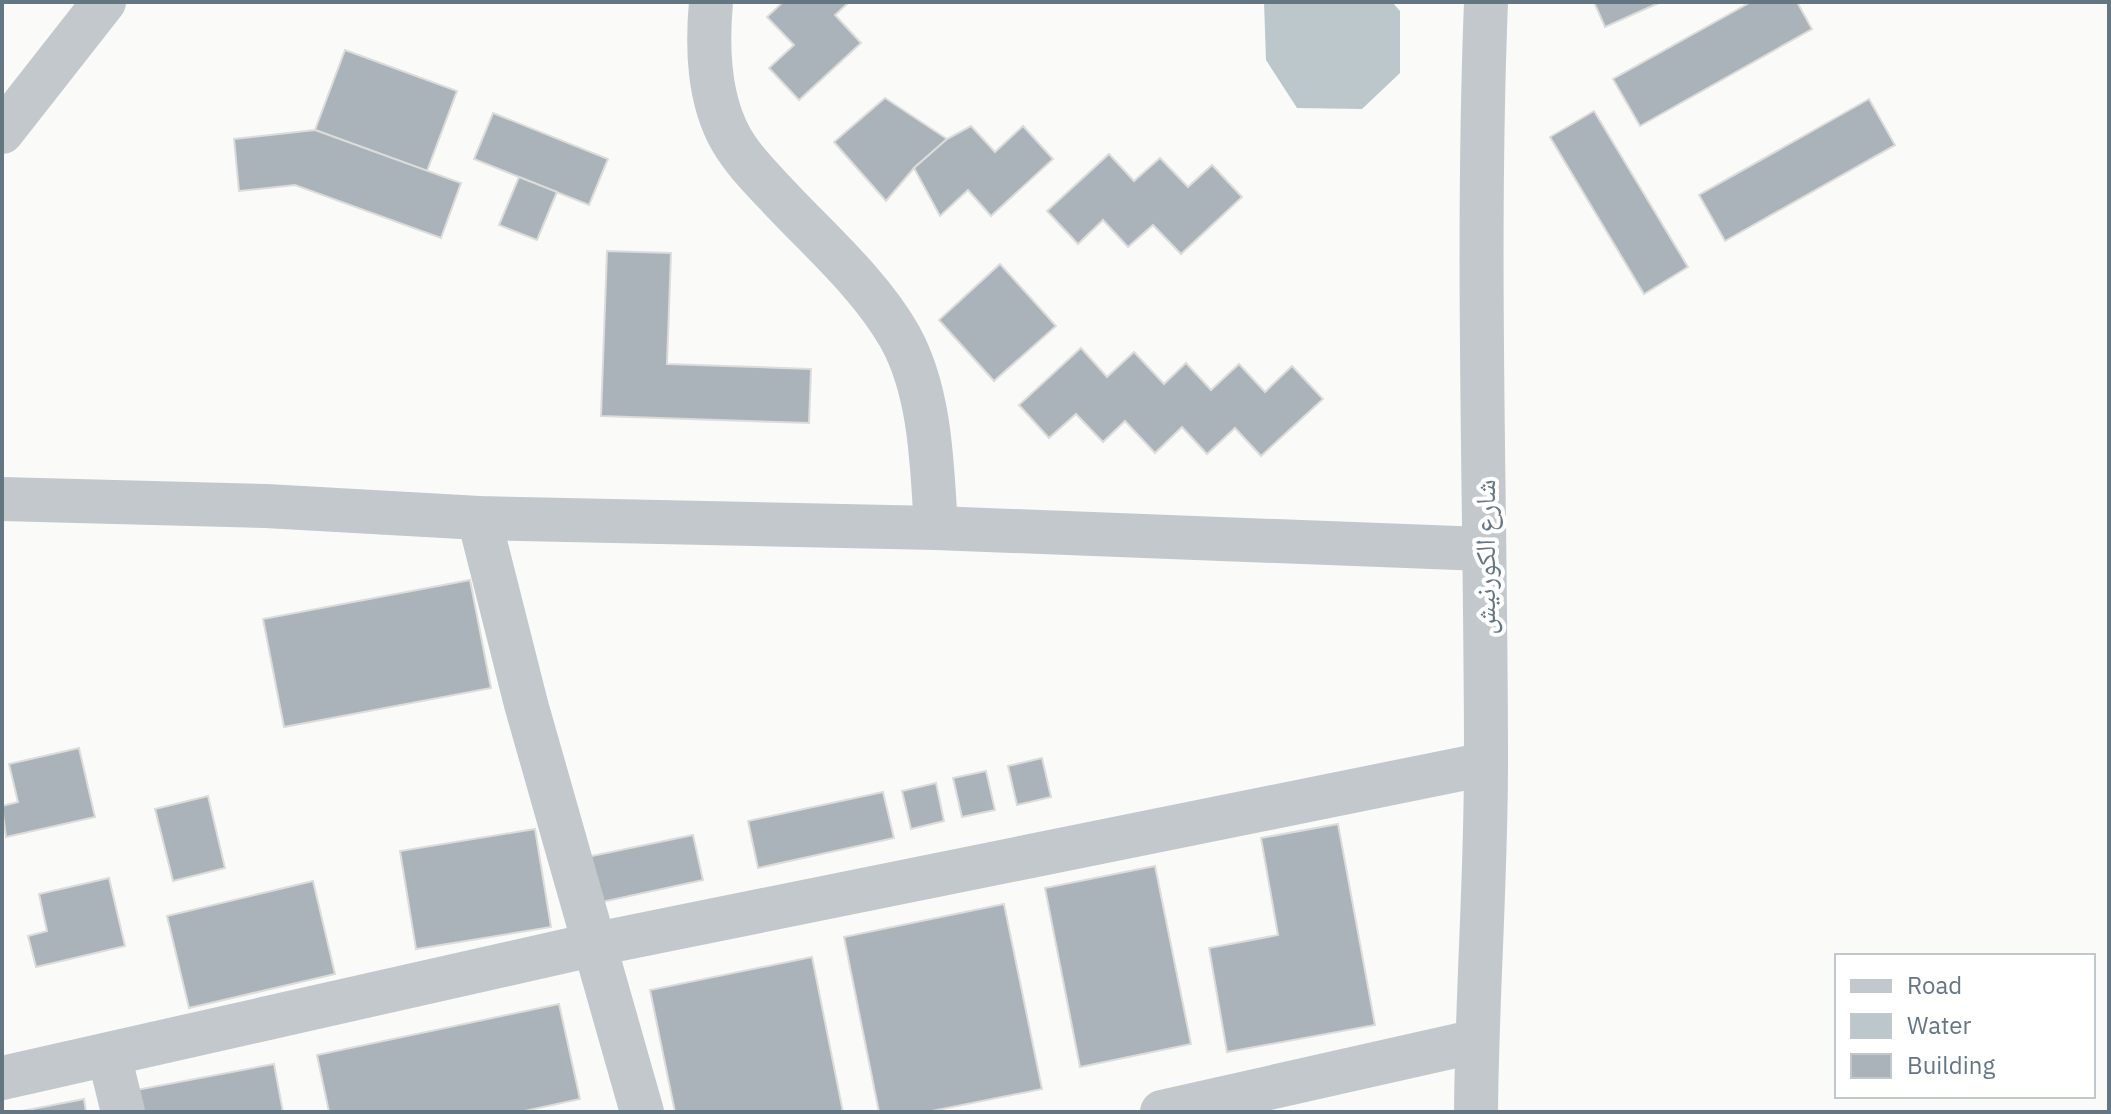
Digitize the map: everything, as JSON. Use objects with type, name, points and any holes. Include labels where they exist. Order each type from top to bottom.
[{"type":"street","points":[[2,132],[104,2]]},
{"type":"street","points":[[711,2],[710,62],[716,96],[730,138],[754,171],[882,307],[916,373],[923,407],[936,528]]},
{"type":"street","name":"شارع الكورنيش","points":[[1476,1112],[1486,764],[1483,92],[1486,2]]},
{"type":"street","points":[[2,499],[266,506],[479,518],[936,528],[1483,549]]},
{"type":"street","points":[[479,518],[526,704],[642,1112]]},
{"type":"street","points":[[2,1078],[596,944],[1486,764]]},
{"type":"street","points":[[1162,1112],[1477,1041]]},
{"type":"street","points":[[109,1055],[123,1112]]},
{"type":"water","points":[[1264,2],[1392,2],[1400,11],[1400,73],[1362,109],[1297,108],[1266,60]]},
{"type":"building","points":[[783,2],[849,2],[835,15],[861,43],[799,100],[769,68],[794,45],[767,17]]},
{"type":"building","points":[[1594,2],[1661,2],[1605,27]]},
{"type":"building","points":[[1751,2],[1797,2],[1812,29],[1640,126],[1613,79]]},
{"type":"building","points":[[345,50],[457,91],[427,171],[315,130]]},
{"type":"building","points":[[885,98],[947,139],[914,168],[886,201],[834,142]]},
{"type":"building","points":[[1869,99],[1895,145],[1725,241],[1699,195]]},
{"type":"building","points":[[1594,111],[1688,267],[1644,294],[1550,137]]},
{"type":"building","points":[[493,113],[608,159],[589,205],[474,159]]},
{"type":"building","points":[[971,126],[995,152],[1023,126],[1053,159],[991,216],[968,190],[940,216],[914,168],[947,139]]},
{"type":"building","points":[[315,130],[461,183],[441,238],[295,185],[239,191],[234,139]]},
{"type":"building","points":[[1109,154],[1134,181],[1160,158],[1188,187],[1212,165],[1242,197],[1181,254],[1153,225],[1128,247],[1103,220],[1078,244],[1047,211]]},
{"type":"building","points":[[519,177],[557,192],[537,240],[499,225]]},
{"type":"building","points":[[607,251],[671,253],[667,364],[811,369],[809,423],[601,416]]},
{"type":"building","points":[[1000,264],[1056,326],[994,381],[939,320]]},
{"type":"building","points":[[1081,348],[1107,377],[1134,352],[1164,384],[1186,363],[1211,390],[1239,364],[1265,392],[1292,366],[1323,399],[1261,456],[1235,428],[1207,454],[1182,427],[1155,453],[1125,421],[1103,442],[1076,414],[1049,438],[1019,405]]},
{"type":"building","points":[[470,580],[491,688],[284,727],[263,619]]},
{"type":"building","points":[[79,748],[95,817],[6,837],[2,806],[18,802],[9,764]]},
{"type":"building","points":[[1042,758],[1051,797],[1017,805],[1008,766]]},
{"type":"building","points":[[986,771],[995,810],[962,817],[953,778]]},
{"type":"building","points":[[936,783],[944,821],[911,829],[902,791]]},
{"type":"building","points":[[883,792],[894,838],[758,868],[748,821]]},
{"type":"building","points":[[208,796],[225,868],[173,881],[155,809]]},
{"type":"building","points":[[1338,824],[1375,1025],[1227,1052],[1209,948],[1278,935],[1261,838]]},
{"type":"building","points":[[535,829],[551,927],[416,949],[400,851]]},
{"type":"building","points":[[693,835],[703,880],[597,903],[587,857]]},
{"type":"building","points":[[1155,866],[1191,1044],[1080,1067],[1045,888]]},
{"type":"building","points":[[109,878],[125,946],[36,967],[28,936],[47,931],[39,894]]},
{"type":"building","points":[[313,881],[335,974],[189,1008],[167,916]]},
{"type":"building","points":[[1004,904],[1042,1089],[927,1112],[879,1112],[844,937]]},
{"type":"building","points":[[812,957],[843,1112],[675,1112],[650,990]]},
{"type":"building","points":[[559,1004],[580,1099],[520,1112],[329,1112],[317,1055]]},
{"type":"building","points":[[274,1064],[283,1112],[135,1112],[131,1091]]},
{"type":"building","points":[[84,1099],[86,1112],[17,1112]]}]
